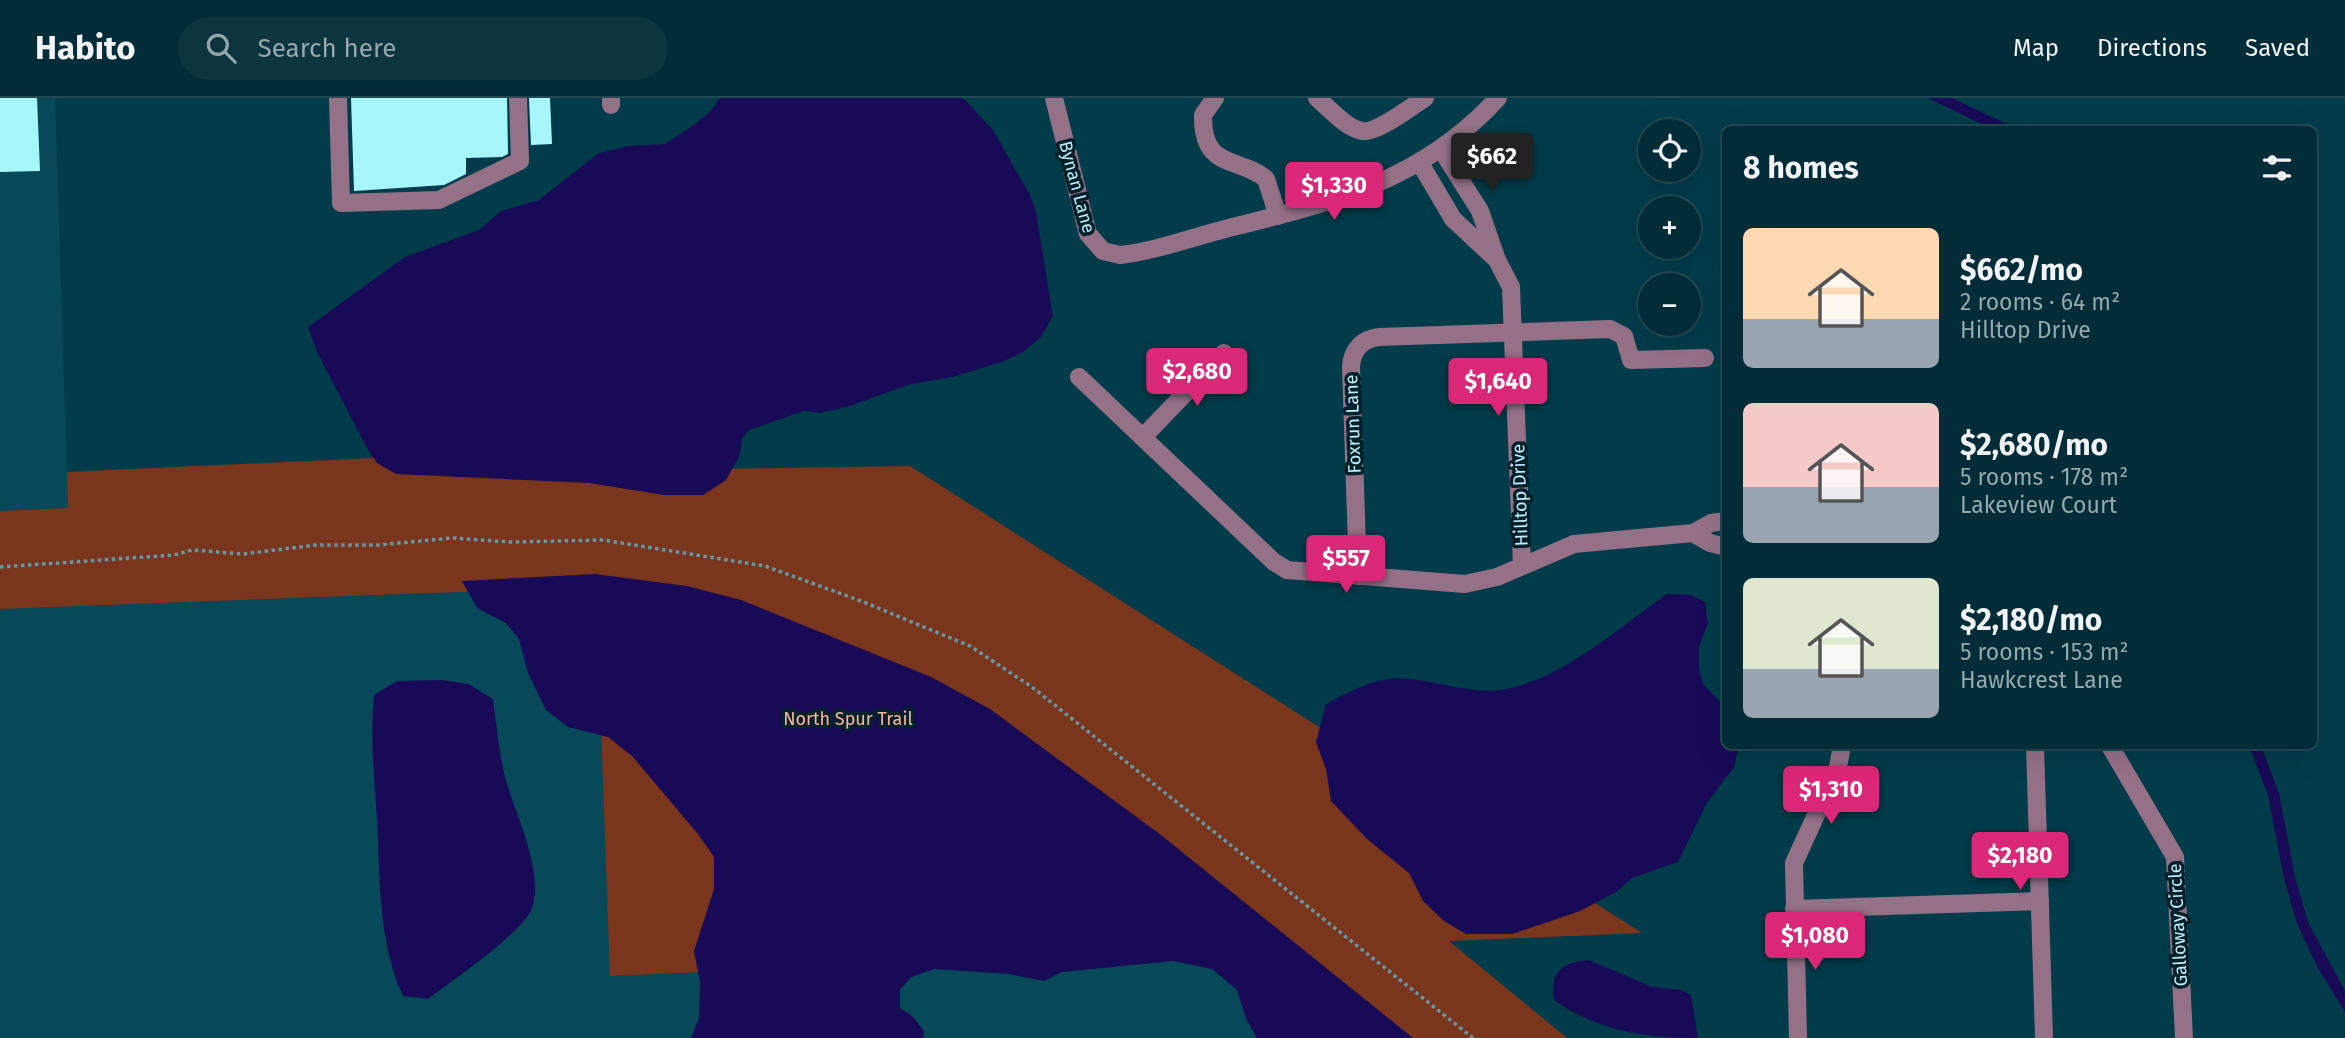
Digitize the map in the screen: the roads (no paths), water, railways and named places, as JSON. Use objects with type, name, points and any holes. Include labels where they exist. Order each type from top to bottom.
[{"type":"street","points":[[338,98],[341,203],[439,200],[520,161],[519,98]]},
{"type":"street","name":"Bynan Lane","points":[[1054,98],[1088,234],[1103,251],[1124,255],[1278,216]]},
{"type":"street","points":[[1215,98],[1203,115],[1210,147],[1228,163],[1266,180],[1278,216],[1365,191],[1420,163],[1498,98]]},
{"type":"street","points":[[1317,98],[1353,127],[1369,131],[1425,98]]},
{"type":"street","name":"Hilltop Drive","points":[[1440,149],[1480,211],[1497,260],[1511,288],[1522,566]]},
{"type":"street","name":"Hilltop Drive","points":[[1420,163],[1453,219],[1497,260]]},
{"type":"street","points":[[1514,332],[1610,329],[1624,336],[1631,360],[1705,358]]},
{"type":"street","name":"Foxrun Lane","points":[[1358,576],[1351,367],[1355,351],[1367,340],[1379,337],[1514,332]]},
{"type":"street","points":[[1143,437],[1224,353]]},
{"type":"street","points":[[1079,377],[1278,565],[1293,571],[1457,585],[1487,580],[1582,542],[1693,533],[1711,523],[1722,522]]},
{"type":"street","points":[[1693,533],[1710,543],[1722,546]]},
{"type":"street","points":[[1798,1038],[1794,909],[1796,855],[1838,767],[1841,749]]},
{"type":"street","points":[[2035,749],[2044,1038]]},
{"type":"street","name":"Galloway Circle","points":[[2112,749],[2175,857],[2184,1038]]},
{"type":"street","points":[[1794,909],[2040,901]]},
{"type":"park label","name":"North Spur Trail","points":[[848,719]]}]
